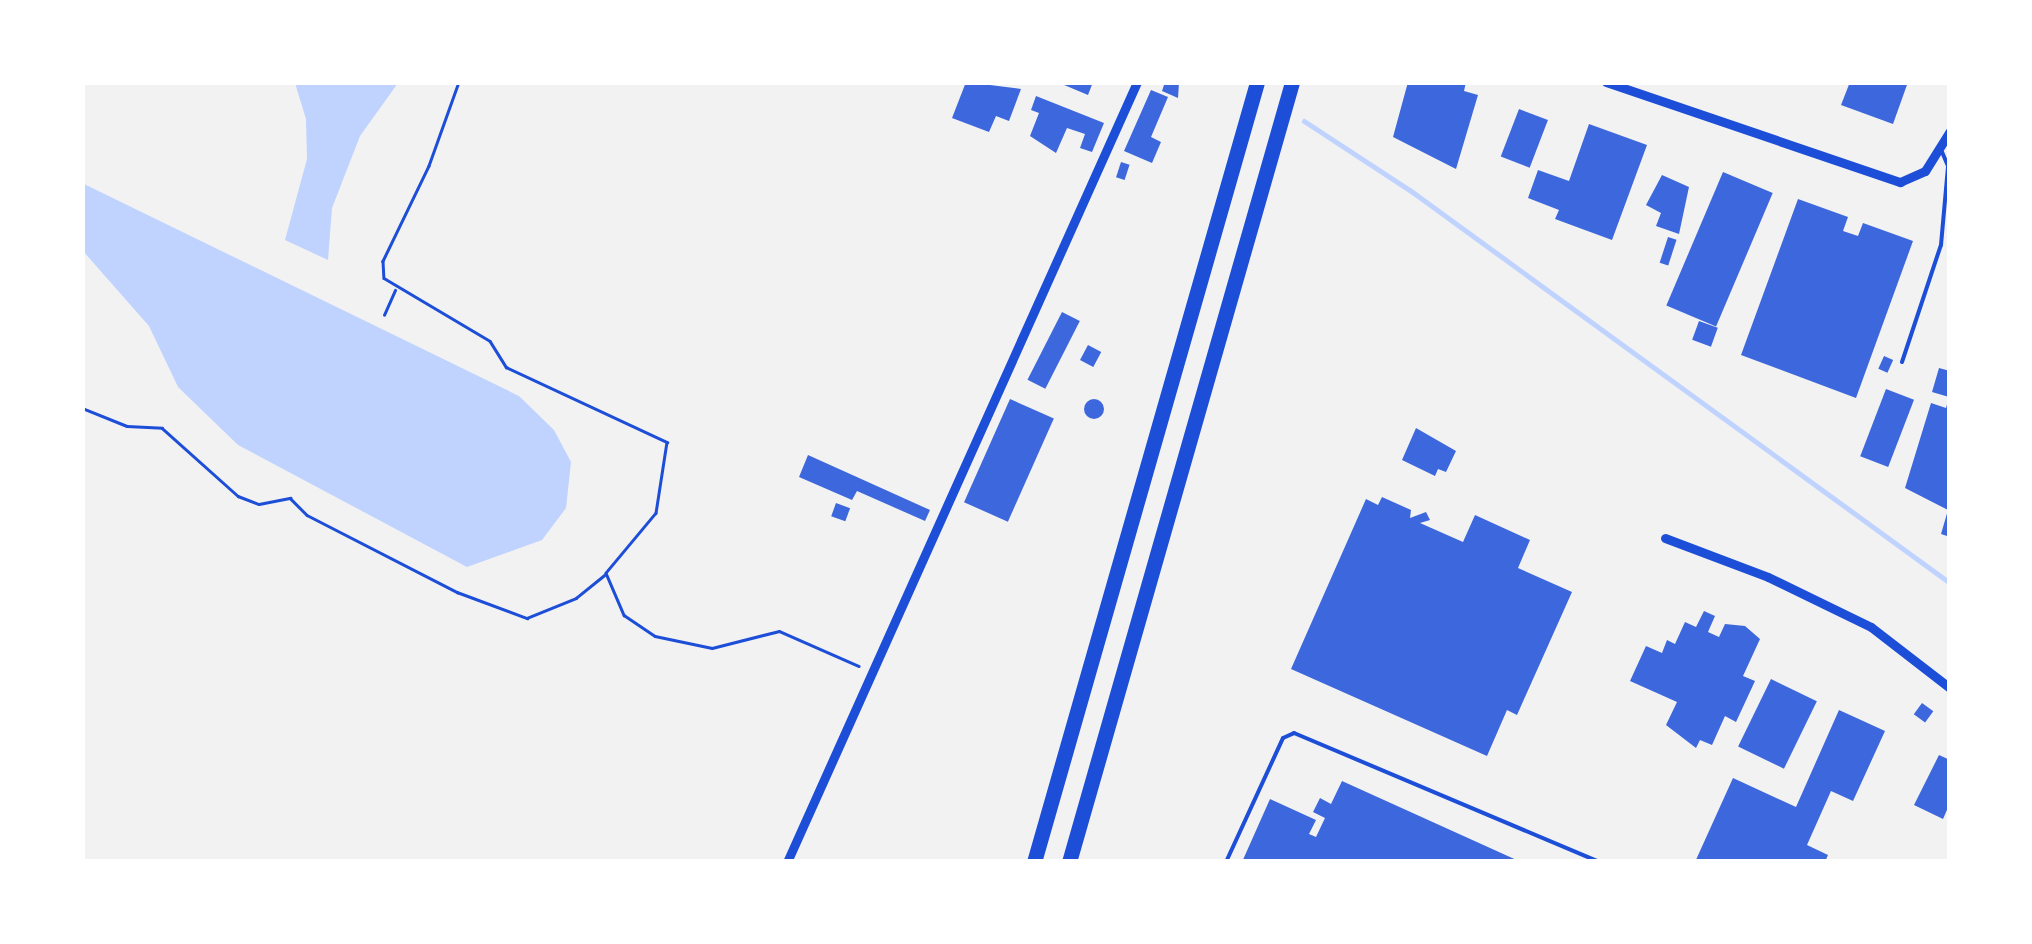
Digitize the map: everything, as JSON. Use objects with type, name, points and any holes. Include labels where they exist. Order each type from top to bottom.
[{"type":"highway","points":[[1034,862],[1257,82]]},
{"type":"highway","points":[[1069,862],[1292,82]]},
{"type":"street","points":[[787,862],[1137,82]]},
{"type":"street","points":[[1606,82],[1866,175],[1900,182],[1925,171],[1942,152],[1950,131]]},
{"type":"street","points":[[1665,538],[1768,577],[1871,627],[1950,688]]},
{"type":"lane","points":[[1902,362],[1941,245],[1948,166],[1942,152]]},
{"type":"lane","points":[[1226,862],[1284,738],[1294,733],[1600,862]]},
{"type":"path","points":[[82,408],[127,426],[162,428],[238,496],[259,504],[290,498],[307,516],[457,592],[527,618],[576,598],[606,573],[656,513],[667,442],[506,367],[490,341],[384,278],[382,260],[430,166],[459,82]]},
{"type":"path","points":[[384,314],[396,288]]},
{"type":"path","points":[[606,573],[624,615],[655,636],[712,648],[779,631],[826,647],[872,674]]},
{"type":"water","points":[[295,83],[398,83],[360,136],[332,208],[328,260],[285,240],[307,159],[306,119]]},
{"type":"water","points":[[82,183],[519,396],[554,430],[571,462],[566,508],[542,540],[467,567],[238,445],[178,387],[149,326],[83,251]]},
{"type":"building","points":[[966,82],[1021,89],[1009,121],[996,116],[989,132],[952,118]]},
{"type":"building","points":[[1057,82],[1093,82],[1088,95]]},
{"type":"building","points":[[1165,82],[1179,82],[1178,98],[1162,91]]},
{"type":"building","points":[[1408,82],[1466,82],[1464,91],[1478,95],[1456,169],[1393,137]]},
{"type":"building","points":[[1850,82],[1908,82],[1893,124],[1841,105]]},
{"type":"building","points":[[1151,90],[1168,97],[1151,137],[1161,142],[1152,163],[1124,151]]},
{"type":"building","points":[[1036,96],[1104,123],[1092,152],[1080,148],[1085,134],[1067,128],[1056,153],[1030,136],[1039,113],[1031,110]]},
{"type":"building","points":[[1519,109],[1548,120],[1530,168],[1501,157]]},
{"type":"building","points":[[1589,124],[1647,145],[1612,240],[1555,219],[1559,210],[1528,198],[1538,170],[1569,181]]},
{"type":"building","points":[[1121,162],[1130,165],[1125,180],[1116,177]]},
{"type":"building","points":[[1723,172],[1773,193],[1716,327],[1666,305]]},
{"type":"building","points":[[1662,175],[1689,187],[1679,234],[1656,226],[1661,213],[1646,205]]},
{"type":"building","points":[[1798,199],[1848,217],[1843,231],[1858,236],[1863,223],[1913,241],[1856,398],[1741,355]]},
{"type":"building","points":[[1668,237],[1677,240],[1668,265],[1660,263]]},
{"type":"building","points":[[1062,312],[1080,321],[1045,389],[1027,380]]},
{"type":"building","points":[[1699,321],[1718,328],[1711,347],[1692,340]]},
{"type":"building","points":[[1088,345],[1101,352],[1093,367],[1080,360]]},
{"type":"building","points":[[1884,356],[1893,360],[1887,373],[1878,369]]},
{"type":"building","points":[[1939,368],[1950,371],[1950,537],[1941,534],[1948,510],[1905,488],[1931,403],[1946,408],[1949,397],[1932,392]]},
{"type":"building","points":[[1886,389],[1914,400],[1888,467],[1860,456]]},
{"type":"building","points":[[1010,399],[1054,419],[1008,522],[964,502]]},
{"type":"building","points":[[1094,399],[1104,409],[1094,419],[1084,409]]},
{"type":"building","points":[[1416,428],[1456,451],[1446,472],[1438,469],[1435,476],[1402,460]]},
{"type":"building","points":[[808,455],[930,510],[925,521],[857,491],[852,500],[799,477]]},
{"type":"building","points":[[1382,497],[1411,510],[1410,518],[1426,512],[1430,520],[1420,523],[1463,542],[1475,515],[1530,540],[1518,568],[1572,592],[1517,715],[1507,710],[1487,756],[1291,669],[1366,499],[1378,505]]},
{"type":"building","points":[[836,503],[850,508],[845,521],[831,516]]},
{"type":"building","points":[[1704,611],[1715,616],[1708,632],[1719,637],[1725,624],[1745,626],[1760,639],[1743,676],[1755,681],[1736,722],[1725,716],[1712,745],[1700,740],[1696,748],[1666,725],[1677,702],[1630,681],[1646,646],[1662,653],[1667,640],[1675,644],[1685,622],[1696,627]]},
{"type":"building","points":[[1771,679],[1817,701],[1784,769],[1738,746]]},
{"type":"building","points":[[1922,703],[1933,711],[1925,723],[1914,714]]},
{"type":"building","points":[[1839,710],[1885,731],[1853,801],[1831,791],[1807,845],[1828,855],[1825,862],[1695,862],[1733,778],[1796,807]]},
{"type":"building","points":[[1939,755],[1950,760],[1950,803],[1943,819],[1914,805]]},
{"type":"building","points":[[1342,781],[1521,862],[1242,862],[1270,799],[1316,820],[1309,834],[1316,837],[1325,818],[1313,812],[1320,798],[1331,804]]},
{"type":"waterway","points":[[1304,121],[1411,191],[1950,583]]}]
